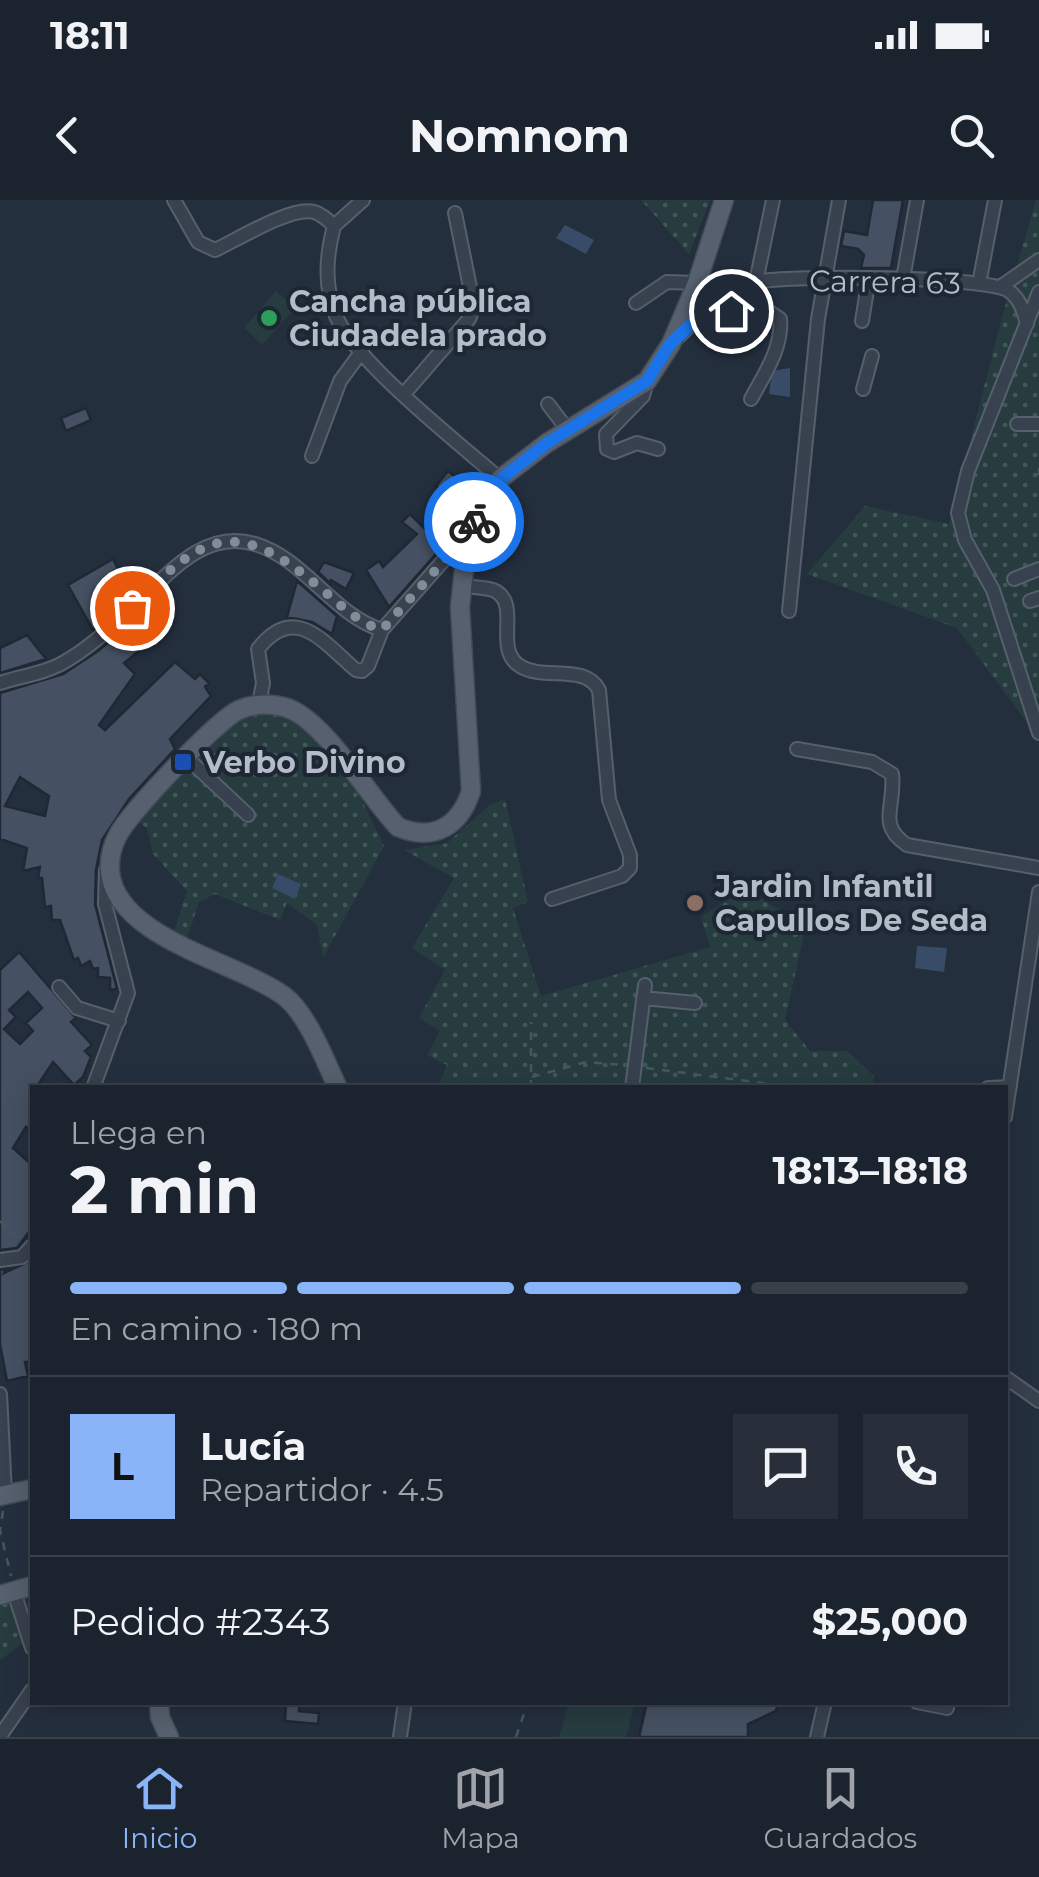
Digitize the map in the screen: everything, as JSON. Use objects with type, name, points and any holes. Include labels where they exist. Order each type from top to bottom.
[{"type":"main road","points":[[336,1085],[293,1005],[270,988],[154,930],[134,916],[113,885],[111,855],[118,836],[130,817],[228,716],[259,704],[298,712],[317,728],[398,826],[428,833],[464,814],[471,791],[464,708],[462,586],[468,534],[500,480],[568,430],[647,381],[670,344],[696,283],[724,200]]},
{"type":"main road","points":[[2,1495],[30,1489]]},
{"type":"main road","points":[[160,1705],[167,1734]]},
{"type":"street","points":[[174,200],[198,242],[215,250],[304,212],[314,212],[334,226]]},
{"type":"street","points":[[364,200],[334,226],[327,252],[328,290],[338,321],[404,394],[500,480]]},
{"type":"street","points":[[756,282],[773,200]]},
{"type":"street","points":[[790,611],[818,319],[839,200]]},
{"type":"street","points":[[902,279],[917,200]]},
{"type":"street","points":[[979,284],[996,200]]},
{"type":"street","points":[[404,394],[469,320],[474,308],[456,213]]},
{"type":"street","name":"Carrera 63","points":[[1000,287],[1039,260]]},
{"type":"street","name":"Carrera 63","points":[[670,344],[728,294],[756,282],[826,278],[1000,287],[1018,299],[1028,324]]},
{"type":"street","points":[[862,321],[869,278]]},
{"type":"street","points":[[636,303],[667,282],[696,283]]},
{"type":"street","points":[[1039,292],[968,471],[958,512],[964,540],[993,590],[1039,733]]},
{"type":"street","points":[[700,316],[764,309],[780,319],[776,347],[750,400]]},
{"type":"street","points":[[312,456],[340,381],[362,351]]},
{"type":"street","points":[[863,389],[872,356]]},
{"type":"street","points":[[647,381],[643,396],[606,434],[605,442],[607,449],[614,452],[645,442],[658,449]]},
{"type":"street","points":[[548,404],[568,430]]},
{"type":"street","points":[[1017,424],[1039,424]]},
{"type":"street","points":[[259,704],[263,683],[258,649],[274,632],[288,626],[320,637],[362,671],[368,666],[382,630],[468,534]]},
{"type":"street","points":[[0,683],[65,662],[188,558],[231,540],[254,544],[305,575],[360,621],[382,630]]},
{"type":"street","points":[[1014,579],[1039,569]]},
{"type":"street","points":[[462,586],[494,590],[504,599],[508,652],[517,665],[532,671],[586,677],[600,690],[610,800],[630,855],[630,868],[622,876],[552,899]]},
{"type":"street","points":[[797,749],[872,762],[892,774],[894,792],[888,820],[893,835],[908,845],[1039,868]]},
{"type":"street","points":[[186,758],[248,815]]},
{"type":"street","points":[[93,1085],[128,993],[105,904],[106,865],[111,855]]},
{"type":"street","points":[[1008,1100],[1039,892]]},
{"type":"street","points":[[58,987],[77,1008],[119,1021]]},
{"type":"street","points":[[632,1085],[644,991],[695,1002]]},
{"type":"street","points":[[0,1260],[28,1251]]},
{"type":"street","points":[[1008,1379],[1039,1401]]},
{"type":"street","points":[[0,1394],[2,1495]]},
{"type":"street","points":[[16,1591],[30,1641]]},
{"type":"street","points":[[0,1736],[30,1693]]},
{"type":"street","points":[[400,1737],[405,1705]]},
{"type":"street","points":[[817,1737],[825,1705]]},
{"type":"street","points":[[932,1705],[947,1708]]},
{"type":"path","points":[[1039,468],[1039,475]]},
{"type":"path","points":[[531,1085],[532,1022]]},
{"type":"path","points":[[532,1077],[586,1062],[771,1085]]},
{"type":"path","points":[[0,1221],[28,1251]]},
{"type":"path","points":[[2,1495],[0,1530],[16,1591]]},
{"type":"path","points":[[516,1737],[527,1705]]},
{"type":"green space","points":[[641,200],[710,200],[689,254]]},
{"type":"green space","points":[[1036,200],[1039,732],[1026,721],[957,628],[807,574],[865,506],[949,524]]},
{"type":"green space","name":"Cancha pública Ciudadela prado","points":[[276,291],[295,308],[262,345],[244,328]]},
{"type":"green space","points":[[279,712],[317,735],[353,782],[384,846],[323,958],[317,925],[287,903],[280,920],[215,894],[199,902],[187,939],[173,934],[187,891],[153,854],[147,828],[135,819],[243,716]]},
{"type":"green space","points":[[505,799],[528,902],[513,908],[541,996],[710,947],[701,917],[744,889],[806,925],[785,1020],[810,1051],[847,1051],[874,1076],[872,1085],[439,1085],[447,1065],[427,1055],[440,1031],[419,1018],[445,970],[412,948],[454,878],[404,850],[447,843],[490,805]]},
{"type":"green space","points":[[12,1600],[23,1643],[0,1660],[0,1603]]},
{"type":"green space","points":[[568,1705],[634,1705],[626,1737],[559,1737]]},
{"type":"water","points":[[565,225],[594,240],[586,254],[556,238]]},
{"type":"water","points":[[790,368],[790,397],[769,394],[772,371]]},
{"type":"water","points":[[278,874],[301,884],[295,899],[272,888]]},
{"type":"water","points":[[917,946],[947,948],[944,972],[915,968]]},
{"type":"building","points":[[873,200],[903,200],[891,268],[861,268],[864,255],[858,249],[841,246],[844,231],[867,235]]},
{"type":"building","points":[[86,408],[91,420],[66,431],[61,418]]},
{"type":"building","points":[[448,471],[465,485],[469,479],[478,487],[454,516],[460,521],[449,539],[389,607],[366,570],[379,561],[383,567],[417,534],[402,522],[410,514],[425,529],[448,496],[436,486]]},
{"type":"building","points":[[113,559],[118,569],[114,571],[132,594],[93,630],[68,585]]},
{"type":"building","points":[[324,562],[354,573],[346,589],[331,580],[330,583],[318,572]]},
{"type":"building","points":[[297,581],[337,616],[332,634],[312,622],[287,617]]},
{"type":"building","points":[[131,623],[144,647],[124,663],[135,674],[99,725],[105,730],[175,662],[195,679],[200,674],[209,683],[205,687],[211,696],[170,739],[175,749],[129,799],[102,840],[95,904],[117,989],[110,990],[110,978],[98,977],[98,968],[93,969],[90,961],[81,966],[78,958],[74,960],[60,920],[52,920],[51,906],[45,907],[42,878],[38,878],[40,867],[23,871],[27,848],[0,839],[0,693],[63,674]],"holes":[[[20,777],[49,796],[45,816],[5,806]]]},
{"type":"building","points":[[27,635],[46,659],[0,673],[0,648]]},
{"type":"building","points":[[19,952],[76,1018],[71,1022],[92,1045],[85,1051],[91,1057],[83,1077],[74,1085],[53,1062],[38,1085],[30,1085],[30,1129],[26,1127],[13,1148],[30,1163],[30,1231],[17,1248],[0,1250],[0,970]],"holes":[[[28,992],[42,1008],[26,1023],[33,1031],[20,1044],[4,1029],[16,1017],[9,1010]]]},
{"type":"building","points":[[30,1261],[30,1362],[25,1362],[28,1376],[7,1381],[0,1344],[0,1270],[6,1269],[4,1273]]},
{"type":"building","points":[[286,1705],[299,1705],[299,1711],[319,1713],[318,1724],[285,1721]]},
{"type":"building","points":[[646,1705],[777,1705],[776,1711],[748,1724],[748,1737],[639,1737]]},
{"type":"way so far","points":[[132,608],[188,558],[231,540],[270,551],[360,621],[382,630],[468,534],[474,522]]},
{"type":"place","name":"Cancha pública Ciudadela prado","points":[[269,318]]},
{"type":"place","name":"Verbo Divino","points":[[183,762]]},
{"type":"place","name":"Jardin Infantil Capullos De Seda","points":[[695,903]]},
{"type":"route","points":[[474,522],[500,480],[547,443],[647,381],[670,344],[700,316],[731,311]]}]
